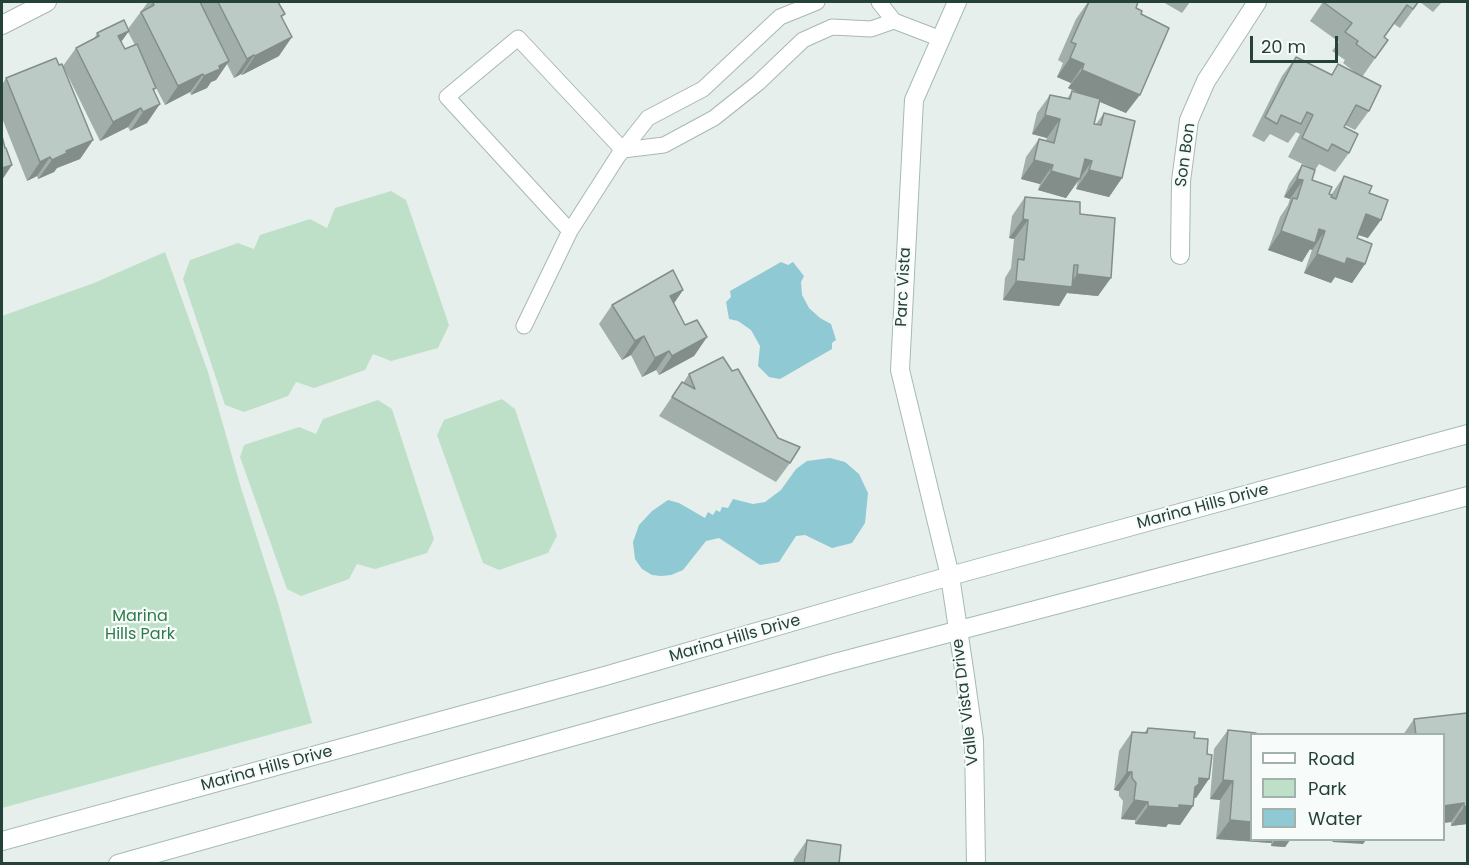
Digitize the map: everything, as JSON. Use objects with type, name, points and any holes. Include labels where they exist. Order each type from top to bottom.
[{"type":"street","points":[[2,25],[47,2]]},
{"type":"street","name":"Parc Vista","points":[[950,576],[900,370],[914,100],[957,2]]},
{"type":"street","name":"Son Bon","points":[[1180,255],[1181,181],[1189,120],[1206,81],[1257,2]]},
{"type":"street","name":"Marina Hills Drive","points":[[2,841],[605,676],[950,576],[1467,434]]},
{"type":"street","points":[[118,864],[835,663],[1467,496]]},
{"type":"street","name":"Valle Vista Drive","points":[[950,576],[974,740],[980,863]]},
{"type":"lane","points":[[524,326],[570,231],[623,150],[648,118],[703,89],[780,17],[818,2]]},
{"type":"lane","points":[[879,2],[894,21],[941,39]]},
{"type":"lane","points":[[623,150],[664,145],[714,118],[758,82],[803,40],[831,27],[871,29],[894,21]]},
{"type":"lane","points":[[570,231],[447,98],[518,38],[623,150]]},
{"type":"green space","points":[[391,191],[406,200],[449,325],[438,348],[391,361],[373,354],[365,370],[314,388],[296,382],[288,396],[244,412],[225,405],[183,279],[190,260],[238,243],[254,249],[260,235],[310,219],[327,228],[335,208]]},
{"type":"green space","name":"Marina Hills Park","points":[[165,252],[208,372],[312,723],[2,808],[2,316],[94,283]]},
{"type":"green space","points":[[502,399],[515,409],[557,536],[548,553],[499,570],[483,563],[437,435],[444,420]]},
{"type":"green space","points":[[378,400],[392,409],[434,539],[427,553],[375,569],[357,564],[349,579],[301,596],[287,589],[240,457],[244,445],[299,427],[316,434],[323,419]]},
{"type":"water","points":[[781,262],[788,265],[793,262],[804,276],[801,282],[802,295],[809,308],[831,324],[836,340],[832,343],[832,349],[780,379],[769,377],[758,366],[760,346],[751,330],[738,321],[729,319],[726,302],[731,297],[730,291]]},
{"type":"water","points":[[830,458],[845,462],[859,474],[868,493],[865,523],[852,543],[832,548],[805,535],[796,536],[779,562],[760,565],[719,538],[706,541],[683,570],[661,576],[652,575],[642,569],[635,559],[633,542],[639,525],[652,511],[668,500],[679,503],[705,518],[708,512],[713,515],[716,510],[720,512],[722,507],[728,508],[733,499],[753,504],[765,502],[781,490],[796,469],[807,461]]},
{"type":"building","points":[[152,2],[200,2],[229,61],[219,66],[220,69],[178,86],[141,12],[154,5]]},
{"type":"building","points":[[218,2],[278,2],[285,14],[281,16],[292,37],[247,59]]},
{"type":"building","points":[[1089,2],[1138,2],[1136,8],[1142,11],[1141,14],[1169,28],[1140,95],[1082,70],[1084,64],[1070,58],[1076,44],[1071,42]]},
{"type":"building","points":[[1323,2],[1418,2],[1413,9],[1407,5],[1384,37],[1388,40],[1375,58],[1356,44],[1358,41],[1345,32],[1352,23]]},
{"type":"building","points":[[124,20],[129,31],[118,36],[125,49],[137,44],[156,88],[153,89],[160,104],[143,112],[141,108],[113,122],[76,48],[99,36],[97,33]]},
{"type":"building","points":[[1296,57],[1332,75],[1338,64],[1381,86],[1369,111],[1356,105],[1344,127],[1358,134],[1349,153],[1332,144],[1328,151],[1302,138],[1313,115],[1307,112],[1301,124],[1281,115],[1277,124],[1265,117]]},
{"type":"building","points":[[56,58],[59,65],[62,64],[93,140],[66,151],[67,153],[52,160],[50,157],[40,162],[6,78]]},
{"type":"building","points":[[1072,91],[1100,99],[1094,124],[1101,125],[1104,113],[1135,121],[1122,178],[1089,170],[1092,161],[1085,159],[1080,179],[1051,171],[1053,165],[1034,160],[1039,139],[1054,143],[1060,119],[1045,115],[1050,95],[1070,99]]},
{"type":"building","points":[[2,136],[12,165],[2,168]]},
{"type":"building","points":[[1302,165],[1315,170],[1312,180],[1332,187],[1329,194],[1332,195],[1331,197],[1336,199],[1344,176],[1372,186],[1369,193],[1388,200],[1381,220],[1366,214],[1357,238],[1372,244],[1365,264],[1347,258],[1345,264],[1317,254],[1325,231],[1319,229],[1315,243],[1281,231],[1293,198],[1297,199],[1303,180],[1297,179]]},
{"type":"building","points":[[1025,197],[1080,202],[1080,214],[1115,218],[1111,278],[1077,274],[1078,265],[1074,265],[1072,287],[1016,281],[1018,259],[1024,260],[1028,220],[1023,219]]},
{"type":"building","points":[[673,270],[683,290],[670,296],[685,325],[697,320],[707,337],[672,356],[669,351],[655,358],[644,336],[635,341],[612,305]]},
{"type":"building","points":[[723,357],[732,371],[738,369],[778,438],[800,447],[790,463],[672,397],[682,382],[695,389],[689,374]]},
{"type":"building","points":[[1467,713],[1467,806],[1464,807],[1464,803],[1445,806],[1445,733],[1416,733],[1414,719]]},
{"type":"building","points":[[1148,728],[1195,732],[1194,738],[1208,739],[1207,754],[1212,755],[1209,779],[1199,778],[1199,784],[1195,787],[1193,806],[1179,805],[1179,808],[1148,806],[1148,802],[1134,800],[1136,783],[1132,778],[1132,772],[1127,772],[1132,732],[1147,733]]},
{"type":"building","points":[[1228,730],[1256,733],[1250,733],[1250,822],[1230,820],[1233,781],[1223,780]]},
{"type":"building","points":[[807,840],[841,845],[839,864],[804,864]]}]
